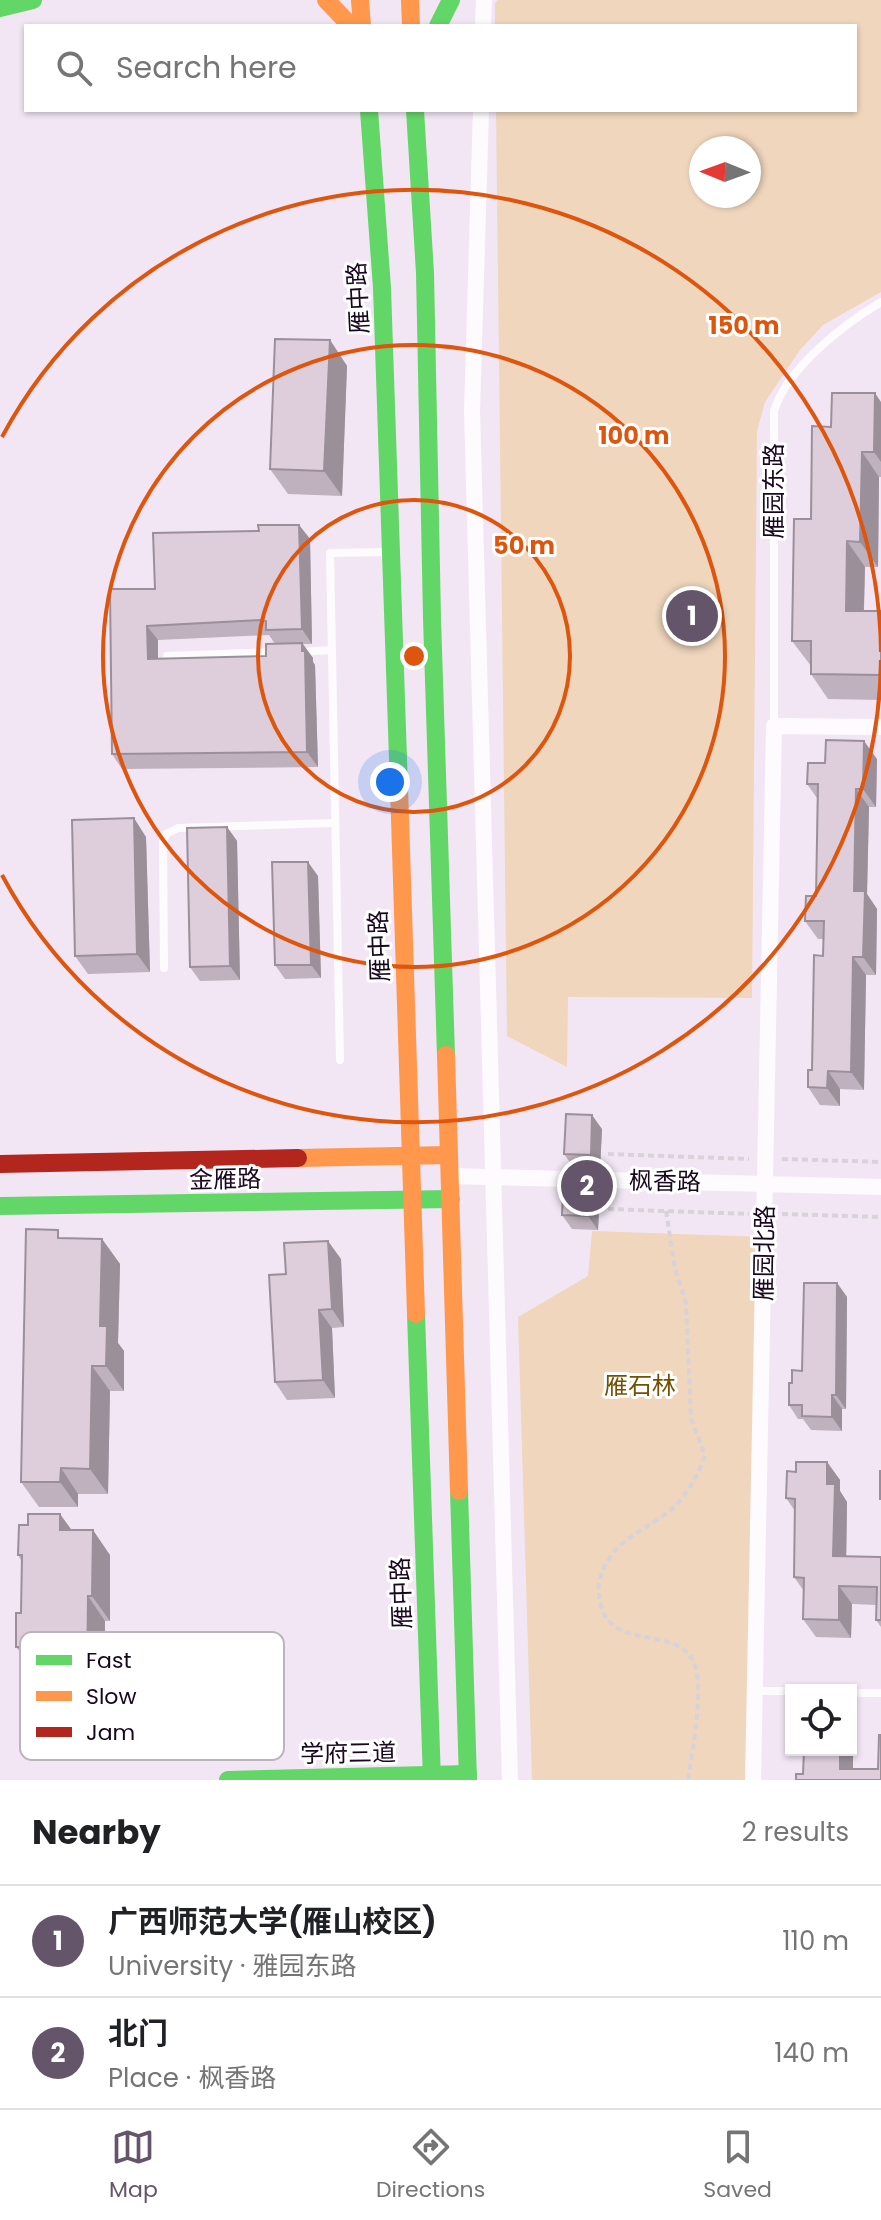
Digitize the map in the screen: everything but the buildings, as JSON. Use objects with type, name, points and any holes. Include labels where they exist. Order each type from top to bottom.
[{"type":"main road","points":[[0,8],[33,0]]},
{"type":"main road","points":[[326,0],[349,24]]},
{"type":"main road","points":[[360,0],[362,24]]},
{"type":"main road","points":[[410,0],[411,24]]},
{"type":"main road","points":[[439,24],[451,0]]},
{"type":"main road","name":"雁中路","points":[[369,112],[382,288],[432,1778]]},
{"type":"main road","points":[[415,112],[425,273],[432,634],[468,1777]]},
{"type":"main road","name":"金雁路","points":[[0,1164],[449,1155]]},
{"type":"main road","name":"金雁路","points":[[0,1206],[451,1199]]},
{"type":"main road","name":"学府三道","points":[[228,1780],[468,1777]]},
{"type":"street","points":[[483,24],[484,0]]},
{"type":"street","points":[[481,112],[472,411],[510,1780]]},
{"type":"street","points":[[774,726],[881,727]]},
{"type":"street","name":"雁园北路","points":[[753,1780],[774,726]]},
{"type":"street","name":"枫香路","points":[[450,1176],[881,1187]]},
{"type":"lane","name":"雁园东路","points":[[774,726],[774,411],[784,390],[810,359],[839,330],[881,302]]},
{"type":"lane","points":[[340,1060],[330,553],[391,552]]},
{"type":"lane","points":[[167,656],[332,650]]},
{"type":"lane","points":[[164,968],[163,840],[166,834],[178,828],[335,823]]},
{"type":"lane","points":[[756,1691],[785,1691]]},
{"type":"lane","points":[[857,1693],[881,1693]]},
{"type":"path","points":[[608,1154],[881,1162]]},
{"type":"path","points":[[666,1211],[675,1269],[686,1303],[691,1419],[705,1455],[696,1480],[667,1513],[624,1539],[606,1561],[598,1586],[602,1612],[627,1634],[671,1642],[691,1657],[696,1671],[697,1716],[688,1780]]},
{"type":"green space","points":[[498,0],[881,0],[881,292],[823,325],[800,350],[765,402],[757,431],[752,998],[568,997],[567,1067],[507,1036],[496,112],[857,112],[857,24],[495,24],[495,3]]},
{"type":"green space","name":"雁石林","points":[[592,1231],[764,1237],[753,1780],[532,1780],[518,1317],[588,1276]]},
{"type":"traffic: fast","points":[[0,8],[33,0]]},
{"type":"traffic: fast","points":[[439,24],[451,0]]},
{"type":"traffic: fast","points":[[369,112],[382,288],[399,788]]},
{"type":"traffic: fast","points":[[415,112],[425,273],[446,1055]]},
{"type":"traffic: fast","points":[[0,1206],[451,1199]]},
{"type":"traffic: fast","points":[[416,1314],[432,1780]]},
{"type":"traffic: fast","points":[[459,1491],[468,1780]]},
{"type":"traffic: fast","points":[[228,1780],[468,1774]]},
{"type":"traffic: slow","points":[[326,0],[349,24]]},
{"type":"traffic: slow","points":[[360,0],[362,24]]},
{"type":"traffic: slow","points":[[410,0],[411,24]]},
{"type":"traffic: slow","points":[[399,788],[416,1314]]},
{"type":"traffic: slow","points":[[446,1055],[459,1491]]},
{"type":"traffic: slow","points":[[298,1158],[449,1155]]},
{"type":"traffic: jam","points":[[0,1164],[298,1158]]},
{"type":"place","name":"广西师范大学(雁山校区)","points":[[692,616]]},
{"type":"place","name":"北门","points":[[587,1186]]}]
